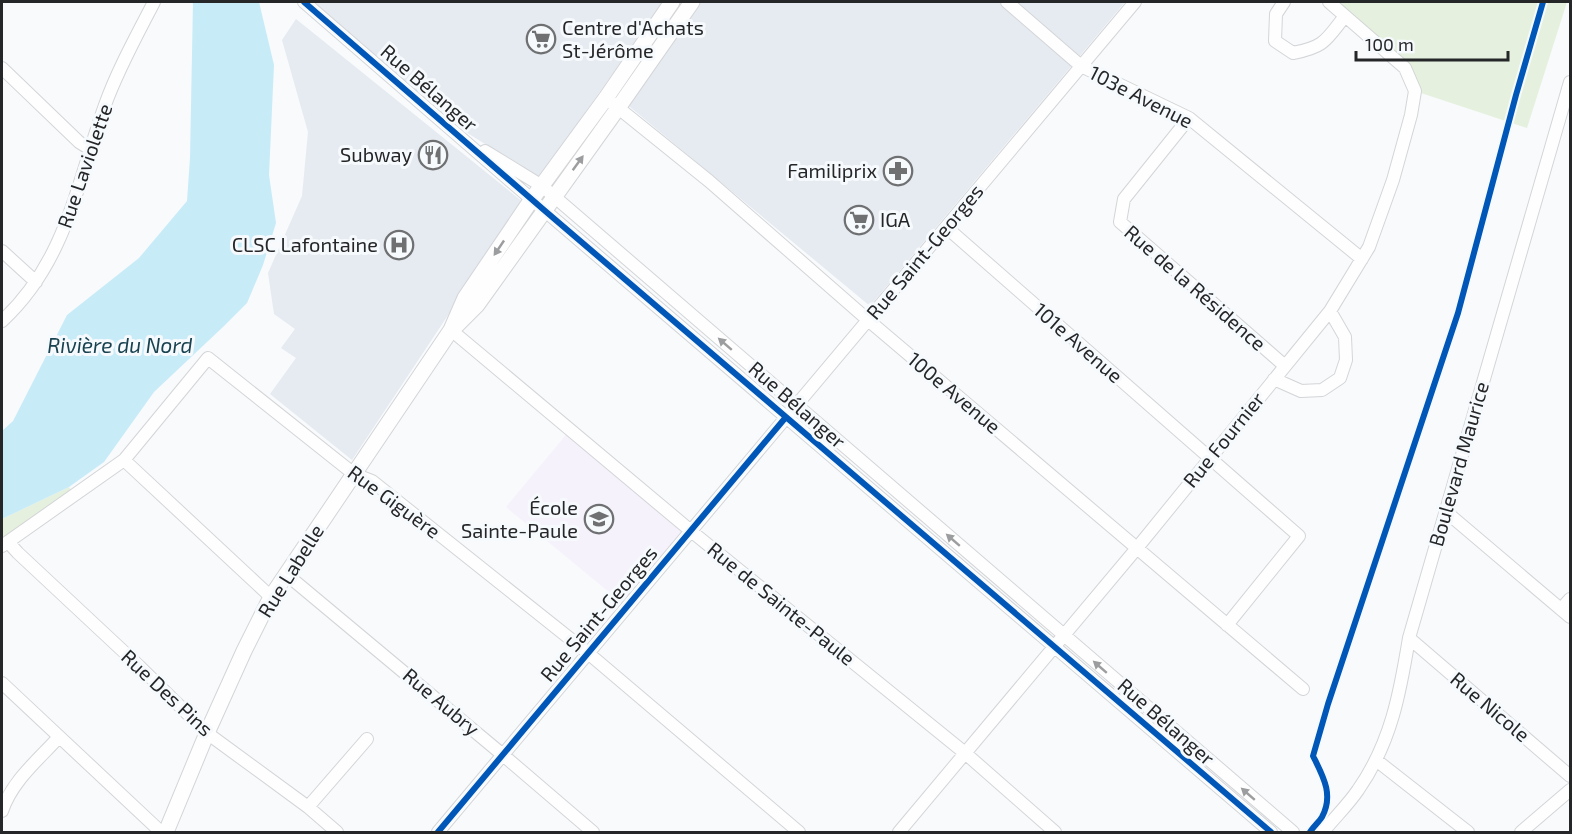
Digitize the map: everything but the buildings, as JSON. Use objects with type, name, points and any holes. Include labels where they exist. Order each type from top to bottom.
[{"type":"main road","name":"Rue Labelle","points":[[451,330],[477,305],[692,2]]},
{"type":"main road","name":"Rue Labelle","points":[[166,832],[207,733],[271,597],[451,330],[465,298],[531,199],[606,98],[666,4]]},
{"type":"street","name":"Rue Laviolette","points":[[2,321],[36,282],[55,249],[72,209],[90,149],[116,79],[154,2]]},
{"type":"street","name":"Rue Bélanger","points":[[304,2],[1271,832]]},
{"type":"street","name":"103e Avenue","points":[[1007,2],[1081,66],[1189,118],[1362,259]]},
{"type":"street","name":"Rue Saint-Georges","points":[[438,832],[1135,2]]},
{"type":"street","points":[[1284,2],[1276,14],[1275,41],[1293,52],[1309,50],[1324,43],[1345,16]]},
{"type":"street","name":"Rue Fournier","points":[[899,832],[1137,548],[1330,311],[1369,247],[1393,180],[1411,115],[1415,91],[1405,68],[1329,2]]},
{"type":"street","points":[[666,4],[680,19]]},
{"type":"street","points":[[2,68],[79,142],[90,149]]},
{"type":"street","name":"Boulevard Maurice","points":[[1323,832],[1359,790],[1383,748],[1396,709],[1409,638],[1570,82]]},
{"type":"street","name":"100e Avenue","points":[[606,98],[709,181],[867,320],[1303,689]]},
{"type":"street","name":"Rue de la Résidence","points":[[1189,118],[1124,199],[1120,222],[1285,366]]},
{"type":"street","name":"Rue Bélanger","points":[[456,133],[542,186],[1293,832]]},
{"type":"street","name":"101e Avenue","points":[[946,227],[1299,536],[1227,625]]},
{"type":"street","points":[[2,251],[36,282]]},
{"type":"street","points":[[1274,379],[1301,391],[1322,390],[1340,378],[1346,360],[1345,337],[1330,311]]},
{"type":"street","name":"Rue de Sainte-Paule","points":[[451,330],[691,531],[965,753],[1055,832]]},
{"type":"street","name":"Rue Giguère","points":[[124,460],[208,358],[354,474],[372,481],[588,653],[799,832]]},
{"type":"street","points":[[842,465],[852,453]]},
{"type":"street","points":[[5,544],[124,460],[271,597]]},
{"type":"street","points":[[1445,511],[1566,613],[1570,599]]},
{"type":"street","points":[[925,537],[935,525]]},
{"type":"street","name":"Rue Des Pins","points":[[5,544],[18,553],[139,666],[207,733],[308,807],[338,832]]},
{"type":"street","points":[[974,578],[984,566]]},
{"type":"street","name":"Rue Aubry","points":[[286,574],[594,832]]},
{"type":"street","name":"Rue Nicole","points":[[1409,638],[1570,776]]},
{"type":"street","points":[[2,683],[161,832]]},
{"type":"street","points":[[1148,727],[1157,716]]},
{"type":"street","points":[[2,811],[12,790],[59,737]]},
{"type":"street","points":[[308,807],[367,739]]},
{"type":"street","points":[[1376,760],[1468,832]]},
{"type":"street","points":[[1521,832],[1570,790]]},
{"type":"shaded area","points":[[313,2],[663,2],[539,178],[458,127]]},
{"type":"shaded area","points":[[696,2],[1125,2],[870,306],[624,102]]},
{"type":"shaded area","points":[[296,19],[523,202],[352,460],[270,394],[296,358],[281,348],[295,329],[274,314],[268,273],[302,196],[308,132],[282,40]]},
{"type":"shaded area","name":"École Sainte-Paule","points":[[570,430],[691,531],[627,607],[506,507]]},
{"type":"green space","points":[[1329,2],[1567,2],[1527,128],[1415,91],[1405,68]]},
{"type":"green space","points":[[69,487],[75,495],[2,546],[2,519]]},
{"type":"water","name":"Rivière du Nord","points":[[193,2],[259,2],[274,65],[269,175],[276,223],[263,265],[247,303],[154,392],[104,462],[69,487],[2,519],[2,431],[13,421],[67,315],[139,258],[187,201]]},
{"type":"cycle path","points":[[304,2],[1271,832]]},
{"type":"cycle path","points":[[1310,832],[1322,817],[1327,801],[1326,786],[1313,756],[1328,704],[1458,313],[1543,2]]},
{"type":"cycle path","points":[[438,832],[786,417]]},
{"type":"place","name":"Centre d'Achats St-Jérôme","points":[[541,39]]},
{"type":"place","name":"Subway","points":[[433,155]]},
{"type":"place","name":"Familiprix","points":[[898,171]]},
{"type":"place","name":"IGA","points":[[859,220]]},
{"type":"place","name":"CLSC Lafontaine","points":[[399,245]]},
{"type":"place","name":"École Sainte-Paule","points":[[599,519]]}]
